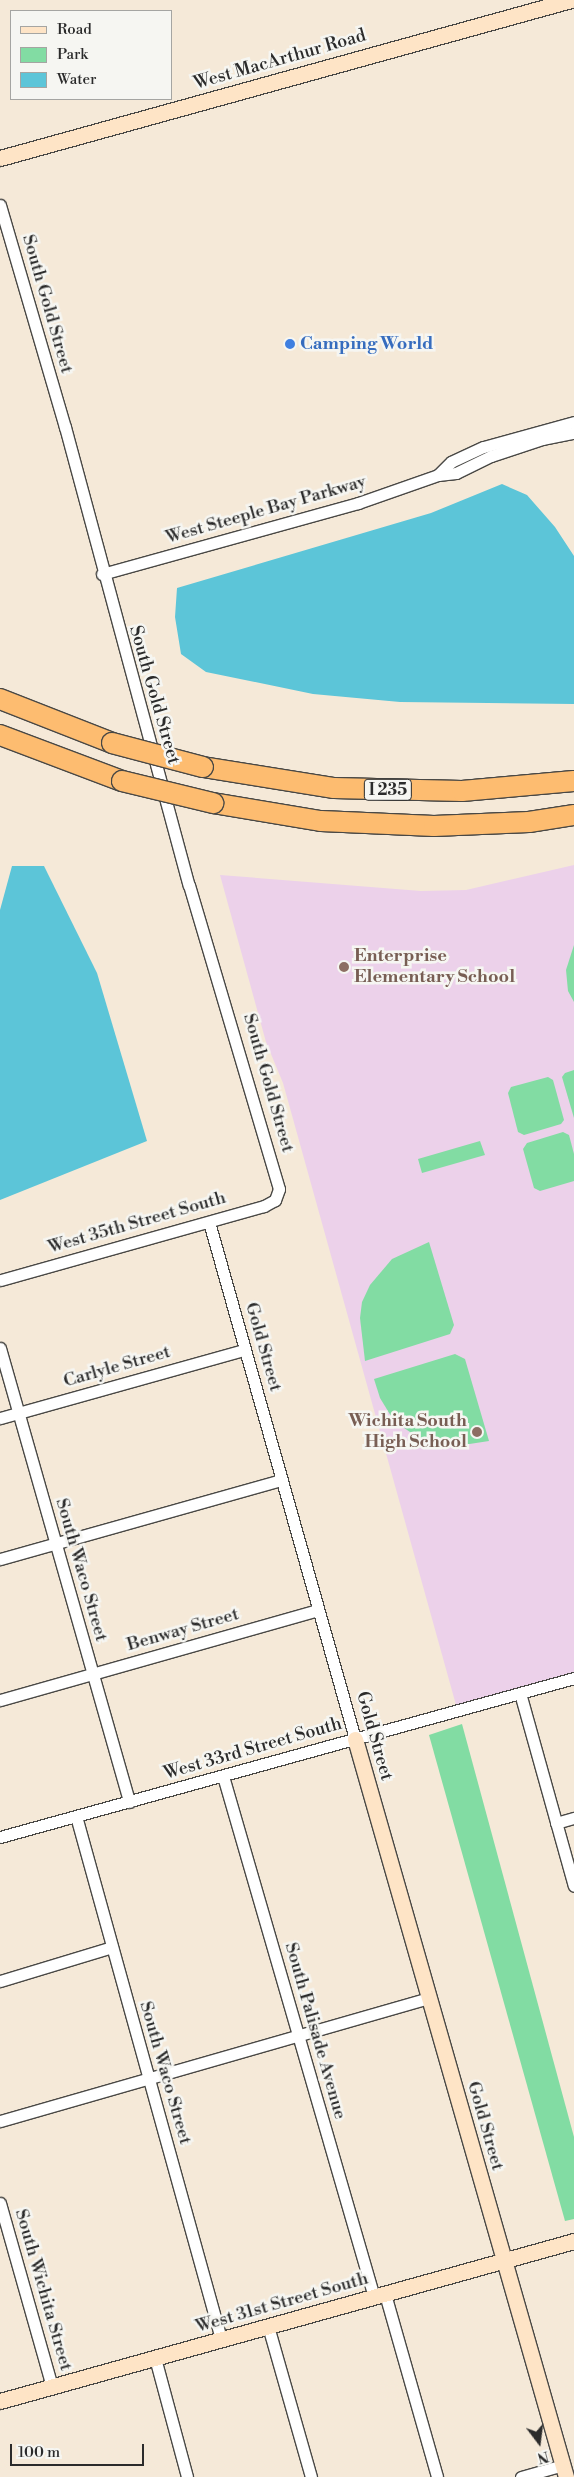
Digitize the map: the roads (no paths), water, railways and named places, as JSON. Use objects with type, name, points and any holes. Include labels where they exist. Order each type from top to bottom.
[{"type":"highway","name":"I 235","points":[[0,699],[112,742],[203,767],[334,788],[462,791],[574,781]]},
{"type":"highway","name":"I 235","points":[[0,735],[122,781],[213,804],[321,821],[434,826],[529,822],[574,815]]},
{"type":"street","name":"West MacArthur Road","points":[[0,158],[570,0]]},
{"type":"street","name":"South Gold Street","points":[[0,205],[65,427],[102,574],[189,885],[263,1125],[279,1193]]},
{"type":"street","name":"West Steeple Bay Parkway","points":[[438,475],[451,462],[483,447],[540,429],[574,422]]},
{"type":"street","name":"West Steeple Bay Parkway","points":[[102,574],[358,502],[438,475],[456,473],[491,456],[542,439],[574,433]]},
{"type":"street","name":"West 35th Street South","points":[[0,1280],[209,1222],[270,1203],[279,1193]]},
{"type":"street","name":"Gold Street","points":[[209,1222],[318,1610],[565,2471]]},
{"type":"street","name":"South Waco Street","points":[[0,1348],[129,1802]]},
{"type":"street","name":"Carlyle Street","points":[[0,1418],[244,1350]]},
{"type":"street","points":[[0,1559],[281,1480]]},
{"type":"street","name":"Benway Street","points":[[0,1700],[318,1610]]},
{"type":"street","name":"West 33rd Street South","points":[[0,1837],[574,1678]]},
{"type":"street","points":[[520,1693],[574,1886]]},
{"type":"street","name":"South Palisade Avenue","points":[[223,1776],[298,2034],[437,2477]]},
{"type":"street","name":"South Waco Street","points":[[76,1816],[221,2339]]},
{"type":"street","points":[[556,1823],[574,1818]]},
{"type":"street","points":[[0,1981],[112,1948]]},
{"type":"street","points":[[0,2121],[429,1998]]},
{"type":"street","name":"South Wichita Street","points":[[0,2203],[52,2387]]},
{"type":"street","name":"West 31st Street South","points":[[0,2401],[574,2241]]},
{"type":"street","points":[[268,2326],[311,2477]]},
{"type":"street","points":[[155,2358],[186,2477]]},
{"type":"street","points":[[521,2477],[565,2471]]},
{"type":"water","points":[[502,484],[527,495],[555,527],[574,556],[574,704],[400,702],[313,694],[206,672],[181,654],[175,617],[177,588],[431,513]]},
{"type":"water","points":[[12,866],[44,866],[97,973],[147,1141],[0,1200],[0,910]]},
{"type":"place","name":"Camping World","points":[[290,344]]},
{"type":"place","name":"Enterprise Elementary School","points":[[344,967]]},
{"type":"place","name":"Wichita South High School","points":[[477,1432]]}]
